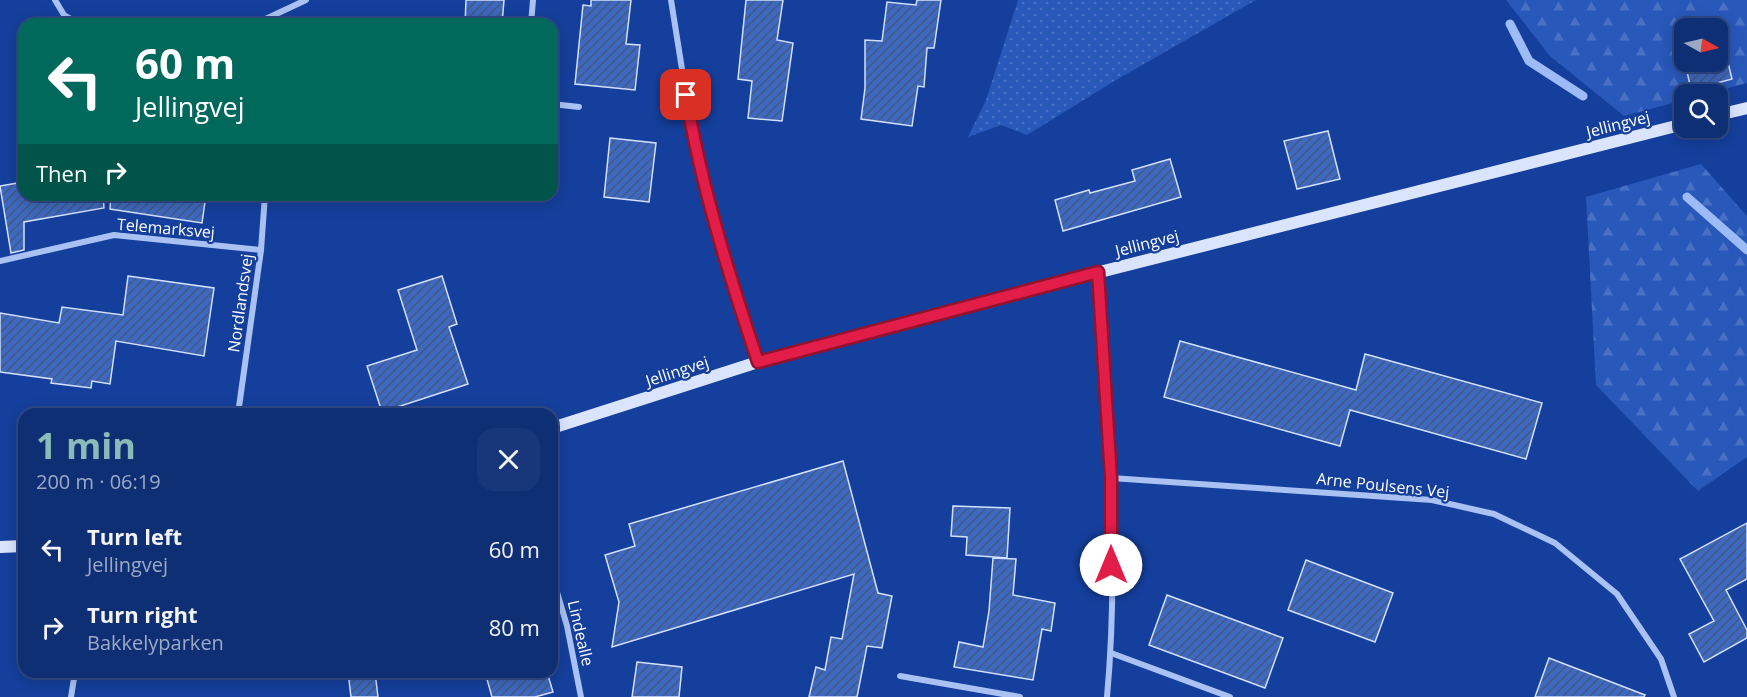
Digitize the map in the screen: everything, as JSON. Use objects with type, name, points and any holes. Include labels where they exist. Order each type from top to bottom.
[{"type":"main road","points":[[1728,113],[1747,108]]},
{"type":"main road","name":"Jellingvej","points":[[558,426],[758,362],[1098,272],[1674,127]]},
{"type":"main road","points":[[0,547],[18,546]]},
{"type":"street","points":[[55,0],[64,15],[69,18]]},
{"type":"street","points":[[268,18],[306,0]]},
{"type":"street","points":[[532,18],[533,0]]},
{"type":"street","points":[[671,0],[692,132],[724,258],[758,362]]},
{"type":"street","points":[[558,105],[579,107]]},
{"type":"street","name":"Nordlandsvej","points":[[239,408],[261,250],[264,201]]},
{"type":"street","name":"Telemarksvej","points":[[0,261],[114,235],[261,250]]},
{"type":"street","points":[[1098,272],[1111,478],[1111,653],[1107,697]]},
{"type":"street","name":"Arne Poulsens Vej","points":[[1111,478],[1432,500],[1494,514],[1555,543],[1617,594],[1661,659],[1674,697]]},
{"type":"street","name":"Lindealle","points":[[558,595],[567,626],[580,697]]},
{"type":"street","points":[[1111,653],[1230,697]]},
{"type":"street","points":[[900,676],[1020,697]]},
{"type":"street","points":[[71,697],[74,678]]},
{"type":"green space","points":[[1018,0],[1256,0],[1116,80],[1027,135],[1001,125],[968,137],[986,100]]},
{"type":"green space","points":[[1506,0],[1747,0],[1747,83],[1728,88],[1728,84],[1674,84],[1674,103],[1624,116],[1550,56]]},
{"type":"green space","points":[[1701,164],[1747,216],[1747,457],[1698,491],[1596,385],[1586,197]]},
{"type":"building","points":[[466,0],[504,0],[502,18],[465,18]]},
{"type":"building","points":[[591,0],[631,0],[626,44],[640,45],[635,90],[575,84],[583,5],[591,6]]},
{"type":"building","points":[[746,0],[783,0],[777,40],[793,43],[782,121],[748,118],[752,81],[738,79]]},
{"type":"building","points":[[917,0],[941,0],[934,48],[927,48],[924,87],[918,86],[912,126],[861,119],[865,88],[865,40],[882,41],[887,2],[916,5]]},
{"type":"building","points":[[1728,62],[1732,79],[1713,84],[1690,84],[1687,72],[1728,72]]},
{"type":"building","points":[[1328,131],[1340,179],[1297,189],[1284,141]]},
{"type":"building","points":[[610,138],[656,143],[649,202],[604,197]]},
{"type":"building","points":[[1170,159],[1181,197],[1063,231],[1055,200],[1089,190],[1090,193],[1135,181],[1132,170]]},
{"type":"building","points":[[18,183],[18,201],[103,201],[104,208],[24,222],[24,250],[11,253],[0,186]]},
{"type":"building","points":[[111,201],[205,201],[202,223],[110,209]]},
{"type":"building","points":[[128,276],[214,288],[204,356],[116,341],[110,384],[92,381],[91,388],[51,383],[52,379],[0,372],[0,313],[59,323],[62,307],[123,315]]},
{"type":"building","points":[[442,276],[457,324],[449,327],[468,384],[394,408],[381,408],[367,366],[417,350],[398,290]]},
{"type":"building","points":[[1180,341],[1356,390],[1365,354],[1542,403],[1526,459],[1350,410],[1340,446],[1164,397]]},
{"type":"building","points":[[843,461],[878,593],[892,596],[882,648],[867,646],[857,697],[809,697],[816,667],[825,670],[831,637],[842,639],[854,574],[612,647],[619,602],[605,555],[635,546],[629,524]]},
{"type":"building","points":[[953,506],[1010,508],[1007,558],[966,555],[967,537],[951,536]]},
{"type":"building","points":[[1747,523],[1747,579],[1726,590],[1747,630],[1747,638],[1704,662],[1689,634],[1714,621],[1680,559]]},
{"type":"building","points":[[993,558],[1016,559],[1013,595],[1055,603],[1051,631],[1042,629],[1033,680],[954,667],[959,642],[983,647],[989,611]]},
{"type":"building","points":[[1306,560],[1393,593],[1375,642],[1288,610]]},
{"type":"building","points":[[1167,595],[1283,638],[1265,688],[1149,645]]},
{"type":"building","points":[[1549,658],[1645,695],[1644,697],[1535,697]]},
{"type":"building","points":[[637,662],[682,667],[679,697],[632,697]]},
{"type":"building","points":[[349,678],[376,678],[378,697],[351,697]]},
{"type":"building","points":[[487,678],[549,678],[553,692],[535,697],[492,697]]},
{"type":"waterway","points":[[1510,24],[1529,61],[1583,96]]},
{"type":"waterway","points":[[1687,197],[1747,250]]},
{"type":"route","points":[[686,95],[692,132],[724,258],[758,362],[1098,272],[1111,478],[1111,565]]}]
